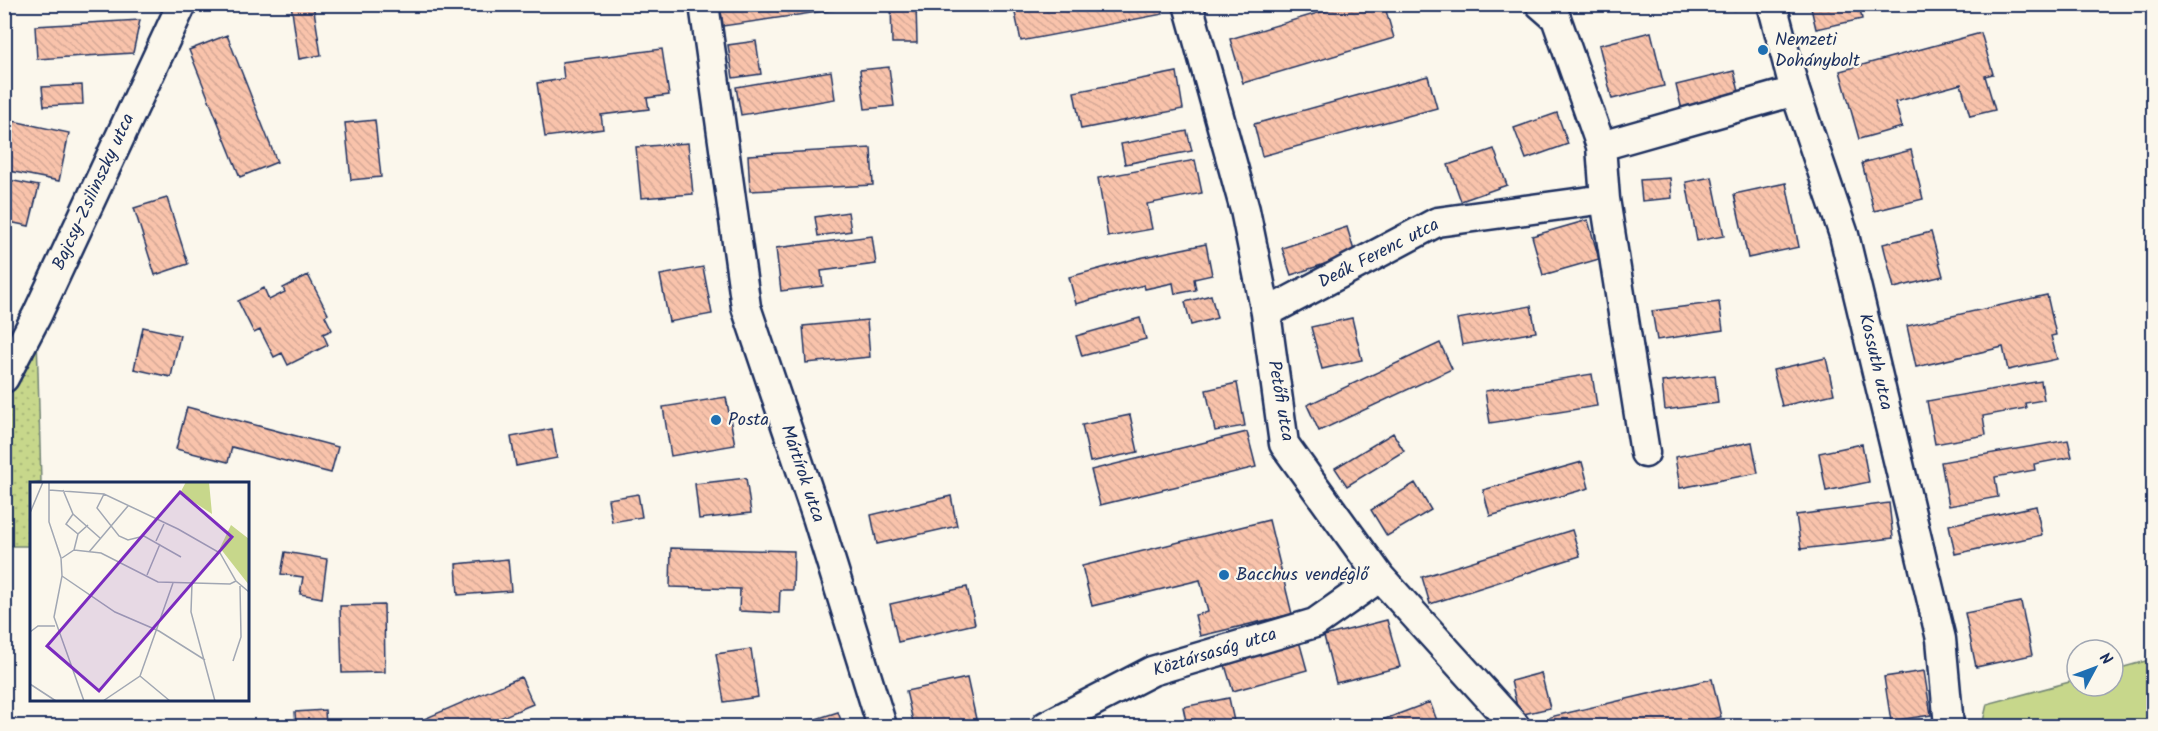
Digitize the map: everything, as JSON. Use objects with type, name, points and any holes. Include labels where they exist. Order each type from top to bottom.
[{"type":"street","name":"Bajcsy-Zsilinszky utca","points":[[4,378],[37,315],[182,4]]},
{"type":"street","name":"Mártírok utca","points":[[704,4],[746,307],[818,520],[882,726]]},
{"type":"street","name":"Petőfi utca","points":[[1188,4],[1245,210],[1266,313],[1284,444],[1380,577],[1511,725]]},
{"type":"street","points":[[1540,4],[1556,18],[1601,146],[1605,199],[1645,453]]},
{"type":"street","name":"Kossuth utca","points":[[1772,4],[1796,91],[1847,247],[1941,639],[1949,726]]},
{"type":"street","points":[[1601,146],[1796,91]]},
{"type":"street","name":"Deák Ferenc utca","points":[[1266,313],[1437,222],[1605,199]]},
{"type":"street","name":"Köztársaság utca","points":[[1046,726],[1152,671],[1314,623],[1380,577]]},
{"type":"green space","points":[[37,335],[41,482],[30,482],[30,546],[5,546],[4,399]]},
{"type":"green space","points":[[2153,659],[2153,726],[1982,726],[1987,704],[2065,683],[2065,698],[2125,698],[2125,667]]},
{"type":"building","points":[[291,4],[313,4],[321,55],[299,59]]},
{"type":"building","points":[[720,4],[852,4],[853,7],[723,26]]},
{"type":"building","points":[[891,4],[916,4],[917,43],[892,43]]},
{"type":"building","points":[[1013,4],[1162,4],[1163,14],[1021,41]]},
{"type":"building","points":[[1348,4],[1384,4],[1394,38],[1243,83],[1230,39]]},
{"type":"building","points":[[1733,4],[1751,4],[1751,6],[1734,10]]},
{"type":"building","points":[[1810,4],[1859,4],[1862,19],[1816,29]]},
{"type":"building","points":[[140,20],[133,53],[37,59],[35,26]]},
{"type":"building","points":[[1651,32],[1664,86],[1612,99],[1599,45]]},
{"type":"building","points":[[1981,33],[1993,74],[1985,76],[1995,110],[1970,116],[1961,84],[1895,102],[1902,127],[1859,139],[1840,71]]},
{"type":"building","points":[[227,35],[277,162],[240,177],[189,50]]},
{"type":"building","points":[[756,41],[761,74],[733,78],[728,45]]},
{"type":"building","points":[[662,49],[669,95],[647,98],[649,109],[601,115],[603,129],[545,137],[537,83],[564,79],[562,62]]},
{"type":"building","points":[[889,67],[894,106],[865,109],[860,70]]},
{"type":"building","points":[[831,71],[835,99],[741,115],[736,87]]},
{"type":"building","points":[[1734,71],[1740,96],[1682,110],[1676,85]]},
{"type":"building","points":[[1177,72],[1183,109],[1081,129],[1074,92]]},
{"type":"building","points":[[1428,76],[1437,108],[1262,156],[1254,124]]},
{"type":"building","points":[[82,85],[83,104],[44,106],[42,87]]},
{"type":"building","points":[[1557,113],[1568,144],[1526,159],[1514,128]]},
{"type":"building","points":[[375,120],[381,177],[351,180],[345,123]]},
{"type":"building","points":[[13,121],[69,133],[59,181],[4,170]]},
{"type":"building","points":[[1187,131],[1192,151],[1125,164],[1121,144]]},
{"type":"building","points":[[688,143],[693,194],[641,198],[636,147]]},
{"type":"building","points":[[871,148],[873,185],[750,191],[748,155]]},
{"type":"building","points":[[1494,149],[1507,185],[1461,201],[1448,165]]},
{"type":"building","points":[[1911,150],[1923,199],[1874,211],[1862,163]]},
{"type":"building","points":[[1195,160],[1202,193],[1147,204],[1152,229],[1108,237],[1098,178]]},
{"type":"building","points":[[1712,177],[1724,236],[1697,241],[1686,182]]},
{"type":"building","points":[[1670,178],[1672,198],[1642,201],[1640,180]]},
{"type":"building","points":[[4,179],[39,186],[29,226],[4,221]]},
{"type":"building","points":[[1786,183],[1799,247],[1748,258],[1734,194]]},
{"type":"building","points":[[167,198],[188,264],[155,275],[134,208]]},
{"type":"building","points":[[848,212],[851,231],[818,236],[815,217]]},
{"type":"building","points":[[1588,220],[1599,259],[1543,275],[1532,236]]},
{"type":"building","points":[[1347,227],[1355,254],[1291,275],[1282,248]]},
{"type":"building","points":[[1931,232],[1943,276],[1894,288],[1883,244]]},
{"type":"building","points":[[872,236],[876,264],[821,271],[823,286],[781,291],[776,248]]},
{"type":"building","points":[[1206,244],[1212,275],[1194,279],[1196,290],[1175,294],[1173,283],[1145,289],[1144,285],[1076,304],[1069,277],[1139,258]]},
{"type":"building","points":[[4,249],[11,250],[4,273]]},
{"type":"building","points":[[703,267],[712,314],[669,322],[660,275]]},
{"type":"building","points":[[308,275],[328,314],[325,316],[332,330],[323,334],[328,345],[288,365],[282,353],[274,357],[260,330],[254,333],[238,301],[264,288],[269,300],[285,292],[283,288]]},
{"type":"building","points":[[1211,295],[1217,318],[1191,325],[1185,302]]},
{"type":"building","points":[[2047,295],[2056,335],[2051,336],[2057,359],[2008,370],[2003,347],[1916,367],[1907,326]]},
{"type":"building","points":[[1719,302],[1723,330],[1657,340],[1652,311]]},
{"type":"building","points":[[1531,306],[1536,332],[1462,345],[1457,319]]},
{"type":"building","points":[[1140,318],[1146,339],[1082,356],[1076,336]]},
{"type":"building","points":[[1352,318],[1362,360],[1322,369],[1311,327]]},
{"type":"building","points":[[867,320],[870,357],[806,363],[803,326]]},
{"type":"building","points":[[143,327],[180,335],[171,377],[134,369]]},
{"type":"building","points":[[1440,343],[1452,369],[1319,431],[1307,405]]},
{"type":"building","points":[[1826,358],[1834,394],[1782,406],[1773,370]]},
{"type":"building","points":[[1592,374],[1597,406],[1490,423],[1485,391]]},
{"type":"building","points":[[1715,375],[1718,403],[1665,410],[1662,382]]},
{"type":"building","points":[[2041,381],[2044,400],[2025,403],[2026,408],[1983,416],[1986,435],[1935,444],[1927,401]]},
{"type":"building","points":[[1237,383],[1245,426],[1215,431],[1206,390]]},
{"type":"building","points":[[726,397],[735,445],[671,456],[663,407]]},
{"type":"building","points":[[187,407],[338,447],[331,473],[232,447],[228,462],[176,449]]},
{"type":"building","points":[[1130,415],[1138,452],[1090,462],[1082,425]]},
{"type":"building","points":[[552,429],[557,458],[516,466],[511,437]]},
{"type":"building","points":[[1247,432],[1256,467],[1100,505],[1091,470]]},
{"type":"building","points":[[1393,433],[1404,451],[1347,486],[1335,468]]},
{"type":"building","points":[[2068,440],[2072,457],[2034,464],[2035,470],[1995,477],[1998,497],[1949,506],[1941,462]]},
{"type":"building","points":[[1752,442],[1758,473],[1680,488],[1675,457]]},
{"type":"building","points":[[1862,444],[1869,482],[1826,491],[1819,453]]},
{"type":"building","points":[[1582,462],[1589,488],[1490,516],[1483,490]]},
{"type":"building","points":[[746,478],[751,513],[699,519],[695,484]]},
{"type":"building","points":[[1415,483],[1431,510],[1387,536],[1371,510]]},
{"type":"building","points":[[638,494],[642,517],[612,522],[608,499]]},
{"type":"building","points":[[951,496],[957,526],[877,544],[871,515]]},
{"type":"building","points":[[1889,503],[1893,538],[1801,549],[1796,515]]},
{"type":"building","points":[[2036,506],[2042,535],[1955,554],[1949,525]]},
{"type":"building","points":[[1269,520],[1292,614],[1200,636],[1195,615],[1208,612],[1200,580],[1092,606],[1082,566]]},
{"type":"building","points":[[1572,530],[1580,556],[1430,604],[1422,577]]},
{"type":"building","points":[[671,548],[794,551],[793,590],[780,590],[779,613],[739,611],[740,589],[670,587]]},
{"type":"building","points":[[285,552],[327,559],[322,598],[300,594],[303,577],[281,574]]},
{"type":"building","points":[[508,559],[511,591],[458,595],[456,564]]},
{"type":"building","points":[[967,587],[975,624],[898,642],[890,604]]},
{"type":"building","points":[[2021,602],[2032,655],[1976,667],[1965,613]]},
{"type":"building","points":[[384,605],[385,672],[342,673],[340,606]]},
{"type":"building","points":[[1387,620],[1400,667],[1336,683],[1324,636]]},
{"type":"building","points":[[1299,641],[1307,670],[1233,691],[1224,662]]},
{"type":"building","points":[[751,649],[758,697],[724,702],[716,654]]},
{"type":"building","points":[[1924,671],[1931,715],[1891,721],[1884,677]]},
{"type":"building","points":[[1541,673],[1550,708],[1519,715],[1511,681]]},
{"type":"building","points":[[521,677],[533,704],[481,726],[417,726],[415,723]]},
{"type":"building","points":[[967,678],[976,719],[939,726],[914,726],[906,691]]},
{"type":"building","points":[[1712,679],[1721,717],[1682,726],[1552,726],[1550,717]]},
{"type":"building","points":[[1229,698],[1235,726],[1187,726],[1183,707]]},
{"type":"building","points":[[1430,702],[1439,726],[1373,726],[1372,724]]},
{"type":"building","points":[[325,710],[326,726],[296,726],[295,712]]},
{"type":"building","points":[[838,712],[843,726],[797,726],[797,725]]},
{"type":"place","name":"Nemzeti Dohánybolt","points":[[1763,50]]},
{"type":"place","name":"Posta","points":[[716,420]]},
{"type":"place","name":"Bacchus vendéglő","points":[[1224,575]]}]
